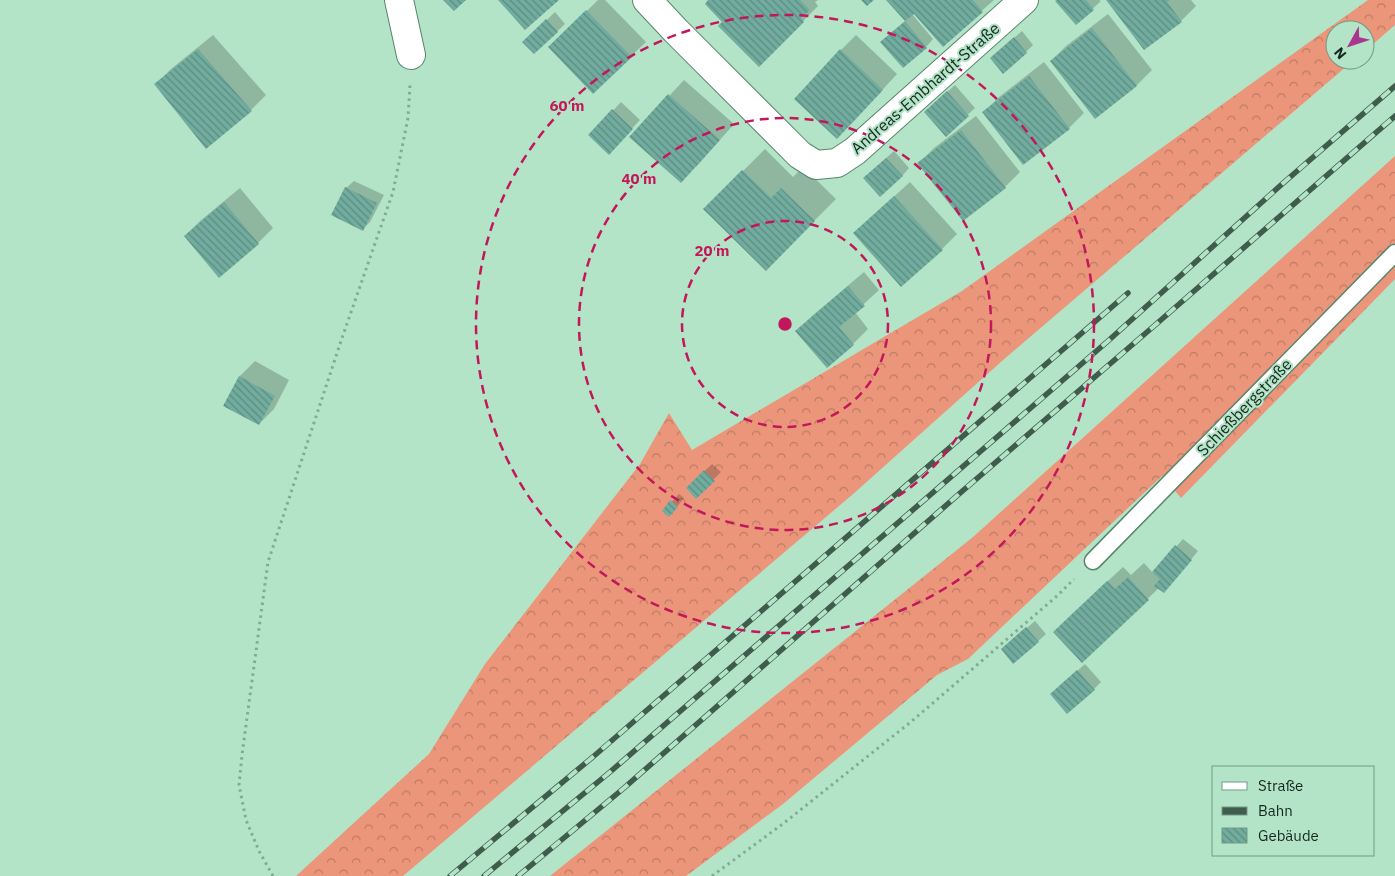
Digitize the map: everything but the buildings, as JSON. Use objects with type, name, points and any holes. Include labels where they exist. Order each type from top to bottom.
[{"type":"street","points":[[400,0],[411,55]]},
{"type":"street","name":"Andreas-Embhardt-Straße","points":[[647,0],[800,155],[816,165],[837,163],[856,151],[1024,0]]},
{"type":"lane","name":"Schießbergstraße","points":[[1093,562],[1395,253]]},
{"type":"path","points":[[273,876],[258,851],[246,820],[239,786],[268,562],[339,347],[393,192],[408,118],[411,55]]},
{"type":"path","points":[[712,876],[784,823],[912,721],[1057,596],[1093,562]]},
{"type":"green space","points":[[1368,0],[1395,0],[1395,25],[1375,42],[1375,20],[1340,20]]},
{"type":"green space","points":[[1325,31],[1325,70],[1342,70],[1002,361],[852,495],[403,876],[296,876],[429,754],[485,664],[640,464],[669,413],[692,450],[962,291]]},
{"type":"green space","points":[[1395,156],[1395,279],[1181,498],[1162,476],[968,659],[937,675],[783,804],[686,876],[550,876],[973,537]]},
{"type":"railway","points":[[484,876],[610,772],[1108,341],[1281,185],[1395,86]]},
{"type":"railway","points":[[518,876],[624,788],[959,494],[1395,116]]},
{"type":"railway","points":[[450,876],[594,756],[1128,293]]}]
